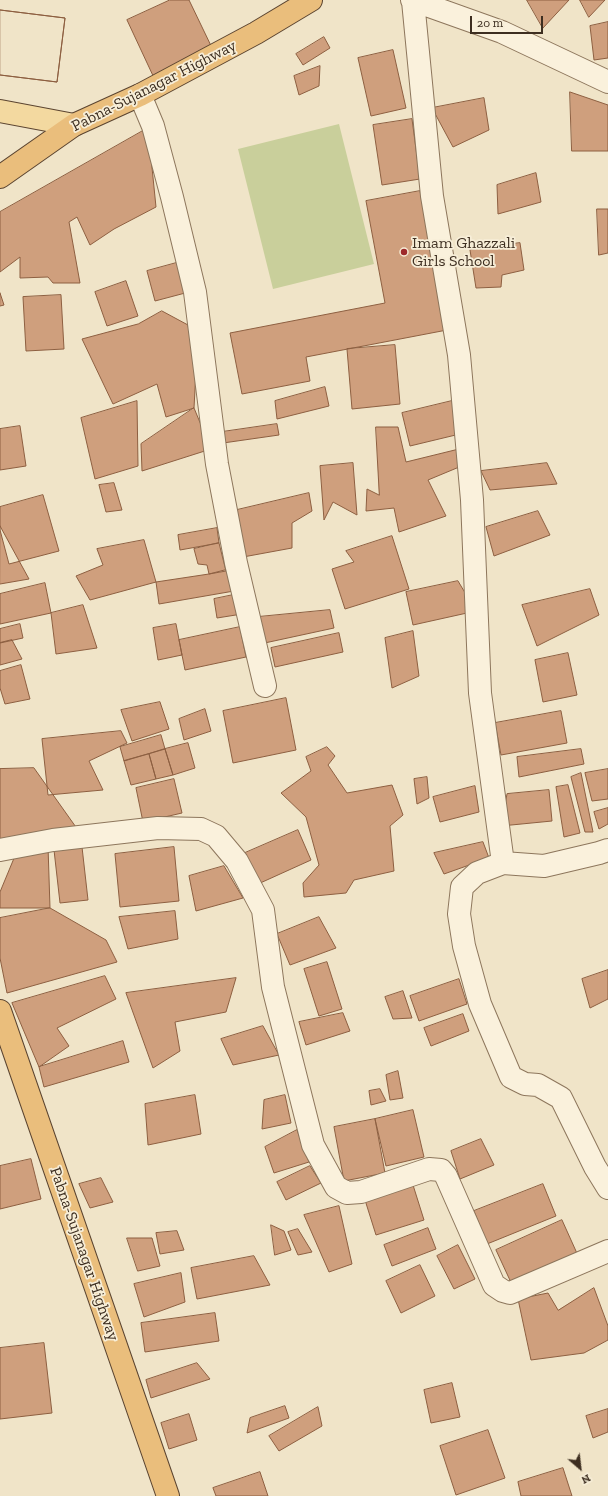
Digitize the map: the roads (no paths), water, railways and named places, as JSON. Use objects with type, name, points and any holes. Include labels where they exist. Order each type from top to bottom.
[{"type":"highway","name":"Pabna-Sujanagar Highway","points":[[0,177],[74,125],[140,95],[256,33],[311,0]]},
{"type":"highway","name":"Pabna-Sujanagar Highway","points":[[0,1011],[168,1496]]},
{"type":"main road","points":[[0,111],[74,125]]},
{"type":"street","points":[[503,863],[480,693],[472,500],[458,355],[432,196],[413,0],[502,32],[608,82]]},
{"type":"street","points":[[140,95],[152,126],[172,197],[195,292],[217,464],[236,563],[265,686]]},
{"type":"street","points":[[0,850],[53,840],[158,828],[201,829],[216,836],[237,861],[263,910],[273,987],[313,1145],[336,1188],[347,1193],[361,1192],[429,1169],[441,1170],[446,1176],[494,1285],[503,1292],[510,1293],[608,1251]]},
{"type":"street","points":[[608,850],[544,866],[503,863],[477,873],[462,887],[459,914],[464,946],[480,1004],[511,1077],[525,1084],[538,1085],[561,1098],[595,1167],[608,1188]]},
{"type":"place","name":"Imam Ghazzali Girls School","points":[[404,252]]}]
